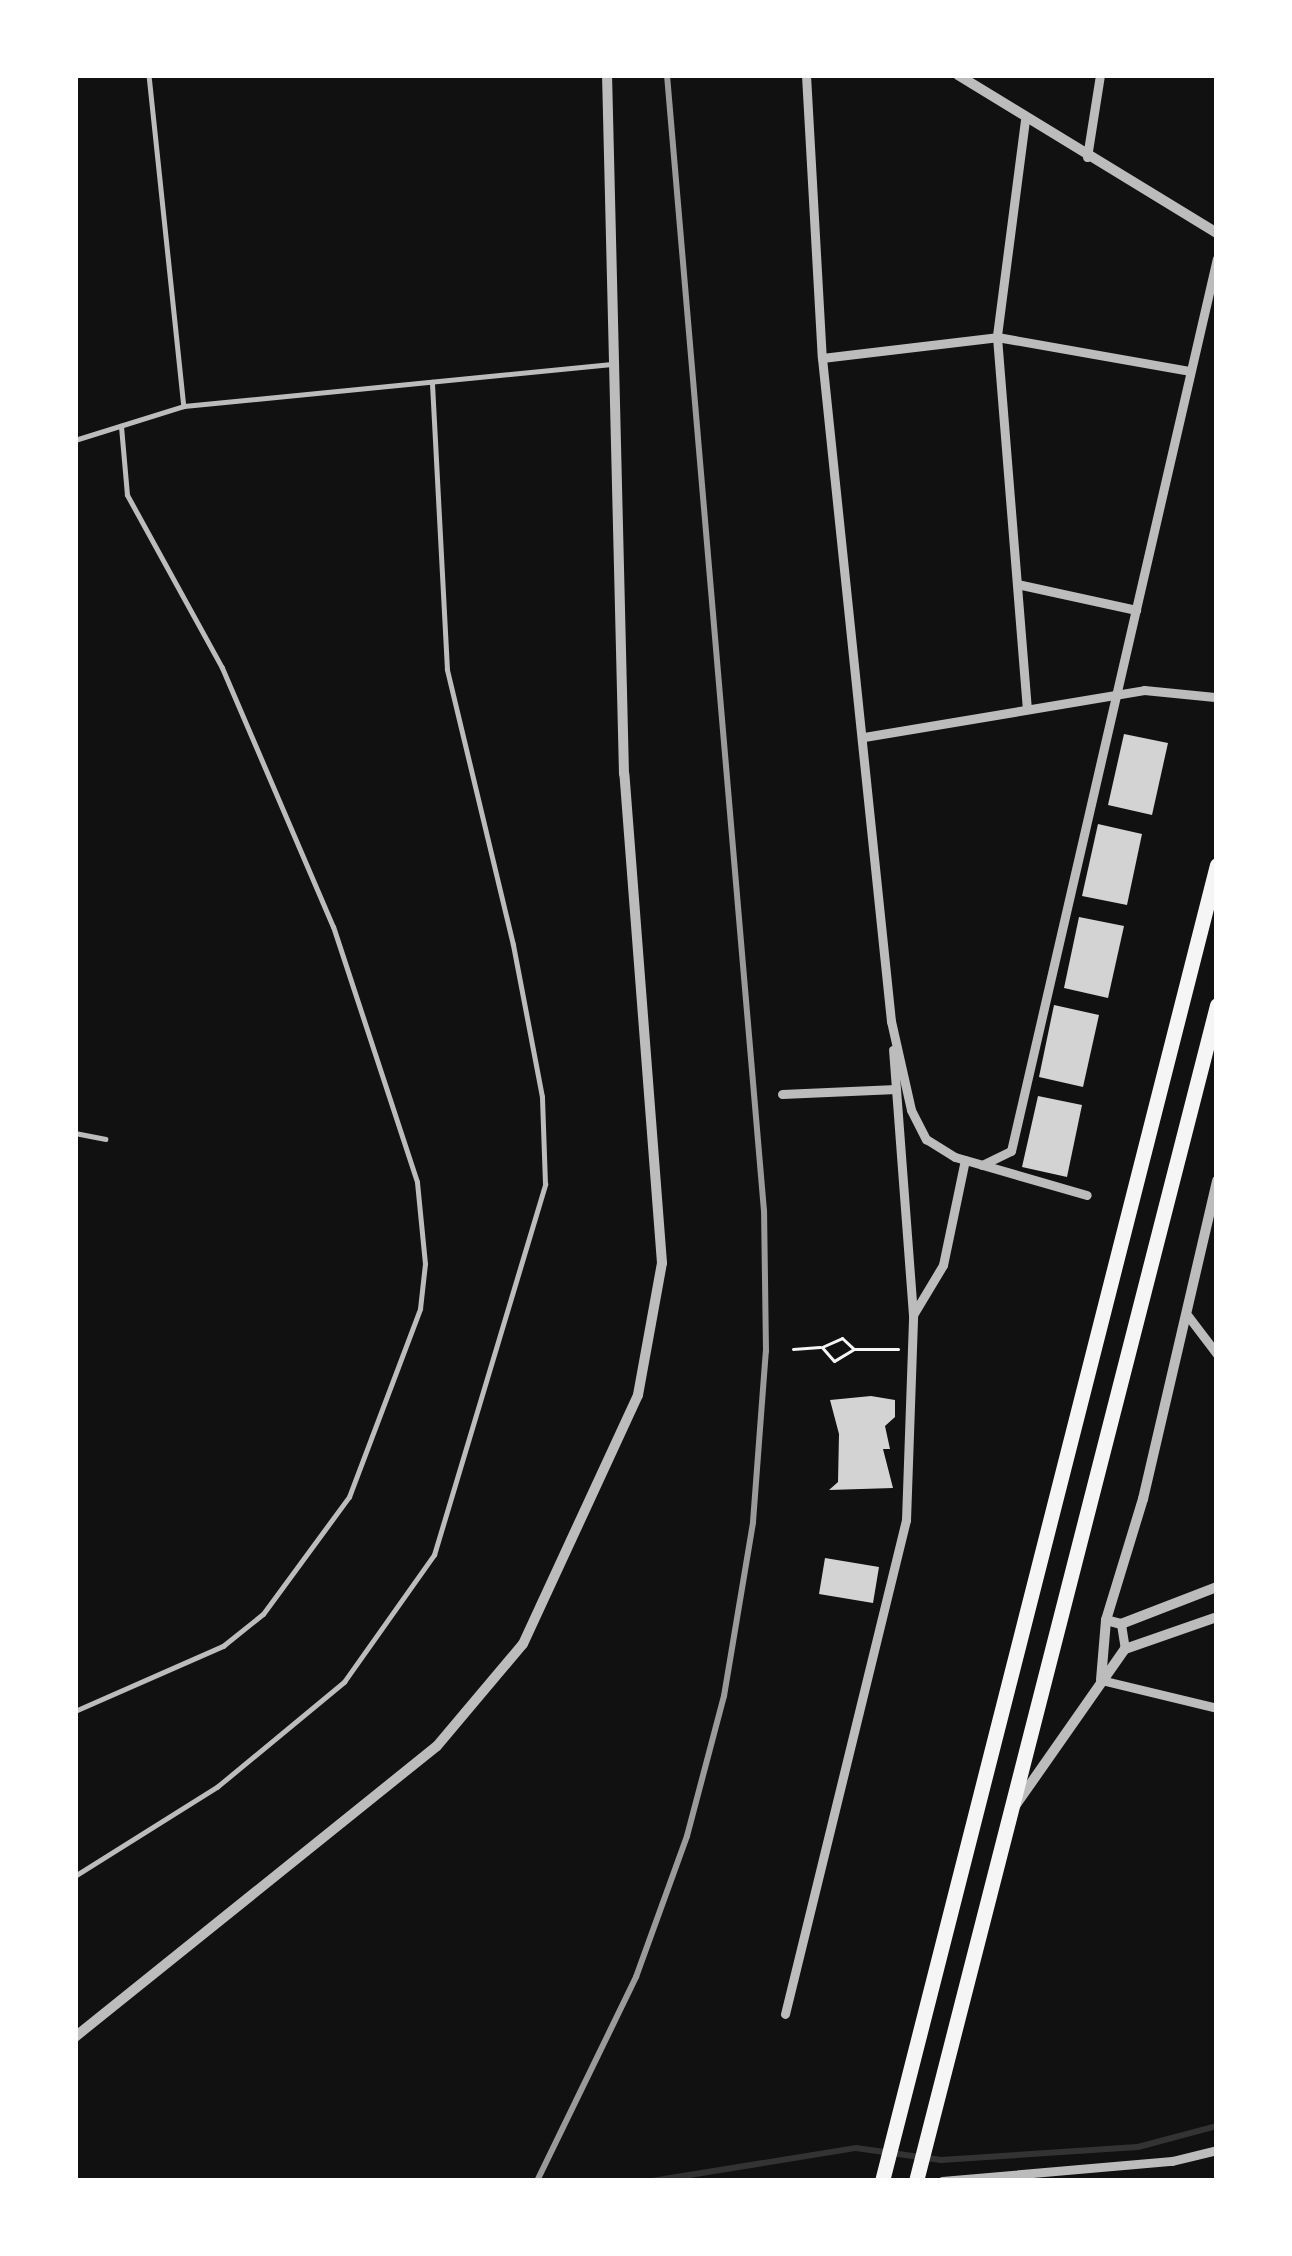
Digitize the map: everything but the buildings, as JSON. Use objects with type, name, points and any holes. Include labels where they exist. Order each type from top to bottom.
[{"type":"highway","points":[[882,2181],[1217,865]]},
{"type":"highway","points":[[916,2181],[1213,1036],[1217,1005]]},
{"type":"street","points":[[75,2037],[437,1746],[523,1644],[638,1395],[662,1263],[626,810],[607,75]]},
{"type":"street","points":[[785,2014],[906,1520],[913,1315],[864,737],[822,358],[806,75]]},
{"type":"street","points":[[958,75],[1025,120],[1217,232]]},
{"type":"street","points":[[1087,157],[1100,75]]},
{"type":"street","points":[[1025,120],[997,337],[1027,709]]},
{"type":"street","points":[[982,1165],[1011,1151],[1217,258]]},
{"type":"street","points":[[822,358],[997,337],[1189,371]]},
{"type":"street","points":[[1017,584],[1136,610]]},
{"type":"street","points":[[864,737],[1118,694],[1215,697]]},
{"type":"street","points":[[891,1021],[926,1139],[965,1160],[1087,1195]]},
{"type":"street","points":[[782,1094],[896,1089]]},
{"type":"street","points":[[913,1315],[943,1265],[965,1160]]},
{"type":"street","points":[[1101,1680],[1106,1620],[1188,1316],[1217,1180]]},
{"type":"street","points":[[1188,1316],[1217,1354]]},
{"type":"street","points":[[1106,1620],[1121,1624],[1217,1587]]},
{"type":"street","points":[[1010,1814],[1125,1649],[1217,1617]]},
{"type":"street","points":[[1121,1624],[1125,1649]]},
{"type":"street","points":[[1101,1680],[1217,1708]]},
{"type":"street","points":[[942,2181],[1217,2150]]},
{"type":"lane","points":[[149,75],[184,406]]},
{"type":"lane","points":[[75,440],[184,406],[614,364]]},
{"type":"lane","points":[[75,1876],[218,1786],[344,1682],[434,1555],[545,1184],[542,1097],[447,670],[432,382]]},
{"type":"lane","points":[[75,1711],[224,1646],[263,1614],[349,1497],[420,1309],[425,1264],[417,1182],[333,927],[222,668],[127,495],[121,426]]},
{"type":"lane","points":[[75,1133],[105,1139]]},
{"type":"path","points":[[793,1349],[822,1347],[838,1335],[854,1348]]},
{"type":"path","points":[[822,1347],[825,1357],[839,1360]]},
{"type":"path","points":[[839,1360],[854,1348],[912,1348]]},
{"type":"path","points":[[839,1360],[839,1372]]},
{"type":"waterway","points":[[652,2181],[856,2148],[941,2160],[1138,2147],[1217,2126]]},
{"type":"railway","points":[[537,2181],[636,1977],[687,1836],[724,1696],[753,1522],[766,1351],[764,1211],[667,75]]}]
